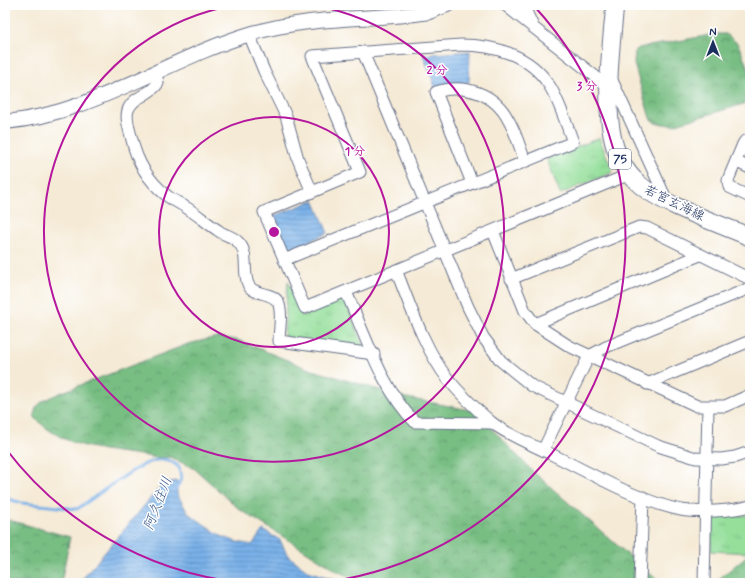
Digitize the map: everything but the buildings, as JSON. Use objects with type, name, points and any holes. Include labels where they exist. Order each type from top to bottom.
[{"type":"main road","name":"若宮玄海線","points":[[615,5],[610,81],[612,137],[621,161],[638,184],[667,201],[750,237]]},
{"type":"street","points":[[5,122],[39,117],[63,111],[91,101],[156,73],[203,50],[276,26],[304,22],[415,14],[428,12],[446,5]]},
{"type":"street","points":[[505,5],[610,81],[667,201]]},
{"type":"street","points":[[523,5],[534,27]]},
{"type":"street","points":[[249,34],[264,71],[286,116],[298,159],[312,192]]},
{"type":"street","points":[[284,260],[573,142],[549,85],[521,59],[507,52],[484,45],[461,45],[312,56],[360,172],[264,212],[284,260],[305,308],[630,174]]},
{"type":"street","points":[[363,52],[468,308],[483,337],[501,361],[532,386],[658,446],[696,458],[706,459],[735,457],[750,452]]},
{"type":"street","points":[[156,73],[158,82],[155,89],[135,100],[127,112],[127,120],[136,157],[148,176],[166,196],[187,208],[222,234],[237,241],[242,247],[245,255],[248,284],[252,290],[271,296],[277,301],[280,309],[279,341],[374,354]]},
{"type":"street","points":[[472,183],[436,92],[446,89],[463,88],[475,91],[494,101],[509,120],[525,161]]},
{"type":"street","points":[[750,142],[745,141],[743,144],[737,162],[728,180],[729,187],[750,197]]},
{"type":"street","points":[[737,162],[750,168]]},
{"type":"street","points":[[511,279],[640,227],[647,228],[750,279]]},
{"type":"street","points":[[493,230],[511,279],[525,311],[535,324],[569,346],[692,404],[725,406],[750,395]]},
{"type":"street","points":[[535,324],[700,255]]},
{"type":"street","points":[[396,270],[430,349],[447,378],[466,399],[492,423],[543,450],[662,505],[683,510],[735,509],[750,506]]},
{"type":"street","points":[[543,450],[589,356],[606,347],[750,288]]},
{"type":"street","points":[[346,292],[386,381],[404,411],[415,422],[492,423]]},
{"type":"street","points":[[647,384],[750,341]]},
{"type":"street","points":[[704,583],[708,406]]},
{"type":"street","points":[[640,583],[643,497]]},
{"type":"green space","points":[[716,34],[726,34],[738,44],[750,72],[750,102],[673,125],[655,123],[650,118],[634,64],[635,51],[639,48]]},
{"type":"green space","points":[[599,138],[613,172],[560,194],[547,159]]},
{"type":"green space","points":[[288,281],[302,316],[344,298],[364,348],[284,337]]},
{"type":"green space","points":[[217,337],[238,340],[309,369],[407,398],[475,411],[531,470],[650,574],[664,583],[362,582],[339,572],[239,509],[195,469],[170,457],[158,458],[108,451],[77,444],[62,438],[35,418],[34,413],[38,405],[46,399],[188,344]]},
{"type":"green space","points":[[750,515],[750,553],[711,551],[711,518]]},
{"type":"green space","points":[[5,519],[70,537],[61,583],[5,583]]},
{"type":"green space","points":[[750,553],[750,583],[711,583],[719,579]]},
{"type":"water","points":[[470,51],[469,82],[441,86],[436,89],[423,55]]},
{"type":"water","points":[[314,200],[328,233],[288,250],[274,216]]},
{"type":"water","points":[[177,481],[177,494],[188,513],[221,536],[237,542],[252,545],[263,530],[280,540],[288,556],[310,572],[349,583],[79,583],[160,487],[168,482]]},
{"type":"waterway","name":"阿久住川","points":[[5,498],[22,503],[77,509],[129,473],[149,462],[160,459],[169,460],[179,467],[181,479],[176,489]]}]
